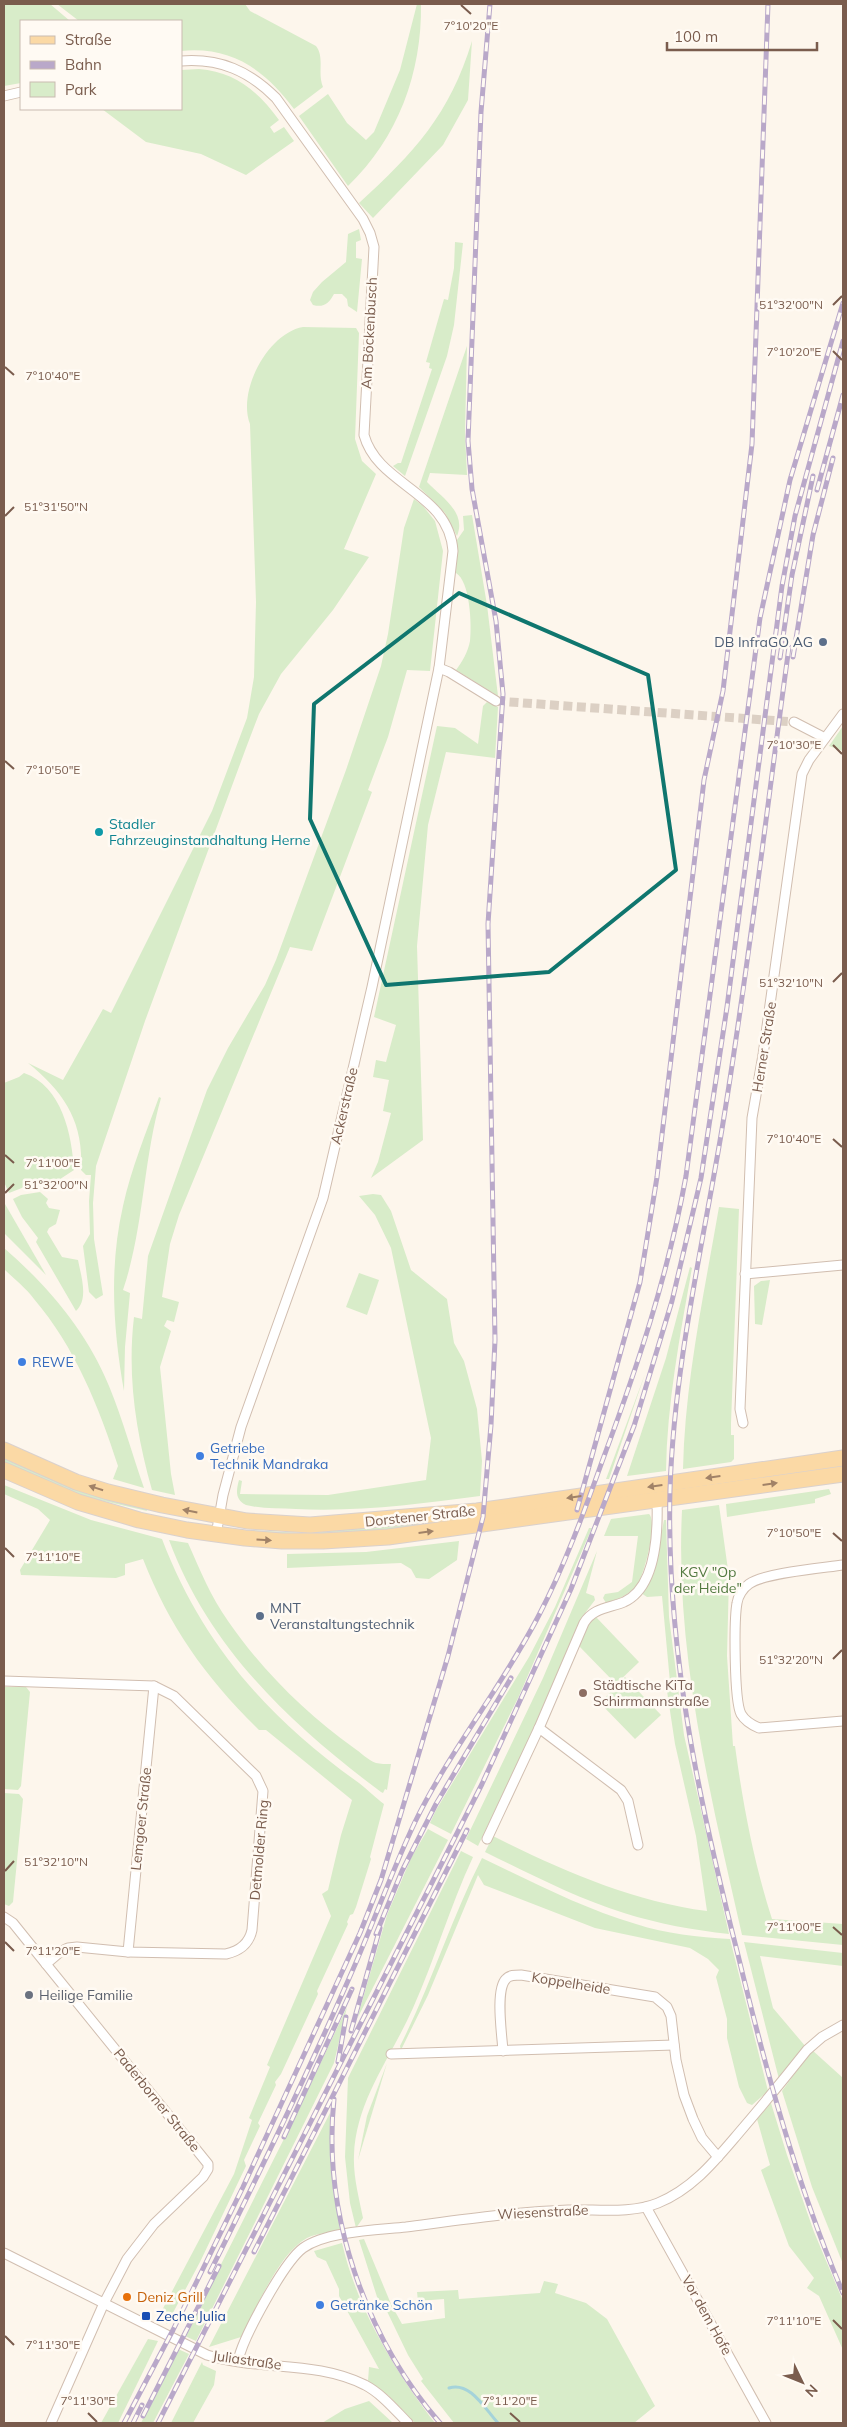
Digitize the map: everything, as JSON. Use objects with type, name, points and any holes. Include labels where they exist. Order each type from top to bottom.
[{"type":"main road","name":"Dorstener Straße","points":[[4,1450],[76,1482],[143,1501],[247,1521],[310,1526],[419,1518],[843,1458]]},
{"type":"main road","name":"Dorstener Straße","points":[[4,1470],[78,1502],[168,1526],[245,1538],[323,1541],[388,1537],[843,1474]]},
{"type":"street","name":"Am Böckenbusch","points":[[182,61],[200,60],[222,63],[240,70],[267,89],[337,182],[370,233],[374,247],[364,435],[367,444],[377,459],[442,516],[450,533],[453,551],[439,668]]},
{"type":"street","points":[[4,96],[20,92]]},
{"type":"street","points":[[439,668],[449,672],[496,701]]},
{"type":"street","name":"Ackerstraße","points":[[216,1534],[218,1516],[241,1427],[323,1198],[372,987],[439,668]]},
{"type":"street","name":"Herner Straße","points":[[743,1423],[740,1410],[752,1118],[763,1055],[802,774],[809,760],[843,714]]},
{"type":"street","points":[[794,722],[825,738]]},
{"type":"street","points":[[745,1274],[843,1265]]},
{"type":"street","points":[[487,1839],[539,1728],[586,1619],[594,1612],[625,1601],[646,1580],[658,1526],[657,1500]]},
{"type":"street","points":[[843,1565],[757,1579],[744,1589],[737,1602],[736,1673],[738,1705],[741,1715],[748,1723],[759,1728],[843,1721]]},
{"type":"street","name":"Detmolder Ring","points":[[4,1681],[154,1686],[174,1696],[256,1776],[260,1783],[264,1802],[252,1930],[249,1940],[242,1947],[226,1954],[128,1952],[68,1948],[46,1964]]},
{"type":"street","name":"Lemgoer Straße","points":[[128,1952],[154,1686]]},
{"type":"street","points":[[539,1728],[621,1790],[628,1801],[638,1845]]},
{"type":"street","name":"Paderborner Straße","points":[[4,1917],[13,1924],[208,2164],[208,2169],[203,2177],[168,2209],[140,2242],[119,2273],[51,2423]]},
{"type":"street","name":"Koppelheide","points":[[503,2050],[501,1986],[508,1977],[521,1975],[655,1997],[669,2011],[684,2095],[693,2119],[702,2138],[718,2157]]},
{"type":"street","name":"Wiesenstraße","points":[[238,2361],[243,2344],[285,2268],[293,2256],[314,2242],[384,2229],[519,2212],[646,2207],[681,2191],[696,2180],[718,2157],[807,2050],[822,2037],[843,2025]]},
{"type":"street","points":[[390,2054],[674,2045]]},
{"type":"street","name":"Vor dem Hofe","points":[[646,2207],[766,2423]]},
{"type":"street","name":"Juliastraße","points":[[4,2253],[207,2355],[238,2361],[333,2373],[365,2385],[377,2393],[408,2423]]},
{"type":"highlighted area","points":[[459,593],[648,675],[676,870],[549,972],[386,985],[310,819],[314,704]]},
{"type":"green space","points":[[4,4],[50,4],[69,20],[20,20],[20,83],[4,86]]},
{"type":"green space","points":[[57,4],[245,4],[250,11],[316,46],[320,55],[321,82],[323,87],[294,109],[271,83],[246,64],[216,52],[182,51],[182,20],[78,20]]},
{"type":"green space","points":[[417,4],[421,4],[417,55],[404,103],[381,147],[348,186],[299,116],[328,94],[347,123],[366,140],[374,132],[400,70]]},
{"type":"green space","points":[[472,41],[468,100],[443,145],[373,218],[359,203],[397,167],[428,131],[453,90]]},
{"type":"green space","points":[[199,69],[212,71],[224,74],[245,85],[263,100],[279,120],[270,127],[274,133],[284,127],[294,141],[246,175],[201,154],[146,142],[103,110],[182,110],[182,70]]},
{"type":"green space","points":[[359,229],[361,240],[356,242],[356,258],[362,259],[357,312],[348,306],[347,299],[342,294],[334,294],[323,305],[313,305],[310,300],[313,292],[346,262],[348,234]]},
{"type":"green space","points":[[455,242],[463,243],[454,325],[447,356],[405,476],[393,466],[401,463],[432,369],[429,368],[430,363],[426,362],[444,299],[448,300],[454,268]]},
{"type":"green space","points":[[303,327],[356,328],[359,333],[355,439],[362,461],[376,474],[344,549],[369,557],[333,610],[281,674],[259,714],[145,1021],[96,1166],[93,1203],[94,1239],[103,1295],[96,1299],[89,1292],[83,1246],[90,1234],[89,1201],[91,1175],[86,1175],[81,1170],[79,1137],[69,1109],[52,1085],[28,1063],[63,1080],[103,1009],[111,1013],[212,811],[247,718],[254,677],[256,602],[250,424],[247,411],[248,396],[258,365],[267,352],[278,340],[290,332]]},
{"type":"green space","points":[[467,346],[465,433],[467,475],[430,473],[427,482],[456,512],[459,527],[457,536],[445,513],[419,487]]},
{"type":"green space","points":[[414,499],[423,506],[435,521],[443,551],[430,671],[407,670],[388,737],[368,790],[372,792],[312,951],[290,947],[179,1215],[170,1244],[162,1297],[179,1302],[174,1322],[167,1320],[164,1326],[171,1331],[160,1367],[171,1474],[175,1495],[152,1490],[137,1426],[132,1383],[134,1317],[142,1319],[148,1256],[207,1090],[228,1048],[265,985],[276,960],[346,770],[381,666],[388,634],[404,528]]},
{"type":"green space","points":[[472,515],[487,605],[498,696],[456,670],[468,649],[471,625],[467,594],[461,578],[456,573],[457,540],[464,530],[463,516]]},
{"type":"green space","points":[[487,702],[498,707],[495,758],[446,752],[428,825],[417,946],[423,1140],[371,1178],[378,1162],[391,1113],[383,1111],[389,1080],[373,1077],[376,1060],[386,1062],[396,1025],[374,1017],[437,726],[455,728],[478,744],[483,706]]},
{"type":"green space","points":[[843,726],[843,751],[829,746]]},
{"type":"green space","points":[[24,1073],[37,1079],[56,1100],[71,1142],[74,1170],[51,1185],[27,1186],[9,1193],[4,1182],[4,1083]]},
{"type":"green space","points":[[159,1097],[161,1098],[150,1146],[140,1219],[123,1290],[130,1293],[125,1347],[124,1391],[115,1321],[114,1275],[116,1252],[126,1192]]},
{"type":"green space","points":[[40,1192],[48,1199],[46,1203],[49,1208],[60,1210],[56,1224],[49,1228],[47,1232],[62,1257],[78,1260],[83,1294],[80,1306],[76,1311],[36,1242],[38,1238],[22,1217],[13,1199],[21,1195]]},
{"type":"green space","points":[[381,1195],[391,1211],[411,1270],[447,1299],[454,1343],[464,1361],[477,1409],[482,1461],[480,1496],[365,1508],[319,1510],[246,1505],[242,1503],[237,1494],[239,1480],[242,1481],[240,1494],[328,1495],[426,1480],[431,1438],[391,1248],[375,1215],[359,1196]]},
{"type":"green space","points":[[5,1204],[46,1275],[4,1233]]},
{"type":"green space","points":[[719,1207],[739,1209],[731,1423],[731,1435],[734,1435],[734,1459],[731,1462],[683,1469],[691,1370]]},
{"type":"green space","points":[[4,1248],[51,1294],[90,1347],[114,1399],[144,1488],[113,1479],[118,1466],[103,1422],[84,1378],[74,1357],[49,1318],[27,1291],[4,1269]]},
{"type":"green space","points":[[690,1267],[692,1268],[669,1420],[666,1471],[627,1476],[666,1358]]},
{"type":"green space","points":[[359,1273],[379,1280],[367,1315],[346,1307]]},
{"type":"green space","points":[[770,1280],[762,1325],[755,1324],[754,1286],[761,1281]]},
{"type":"green space","points":[[645,1374],[609,1479],[606,1479]]},
{"type":"green space","points":[[4,1457],[146,1508],[147,1511],[78,1495],[4,1464]]},
{"type":"green space","points":[[4,1485],[91,1520],[162,1539],[178,1577],[197,1612],[241,1676],[295,1732],[384,1804],[371,1859],[356,1907],[353,1914],[350,1915],[348,1924],[317,1991],[318,1994],[281,2074],[275,2082],[276,2085],[258,2123],[260,2126],[244,2160],[246,2166],[200,2262],[167,2324],[159,2316],[234,2174],[252,2120],[249,2118],[270,2067],[267,2065],[331,1916],[322,1894],[328,1890],[341,1835],[352,1800],[266,1730],[259,1730],[222,1691],[191,1651],[178,1630],[165,1608],[143,1559],[125,1564],[125,1575],[116,1578],[21,1575],[20,1570],[50,1520],[38,1509],[4,1494]]},
{"type":"green space","points":[[829,1489],[831,1494],[815,1499],[815,1503],[727,1517],[726,1504]]},
{"type":"green space","name":"KGV \"Op der Heide\"","points":[[719,1505],[729,1577],[727,1656],[733,1746],[735,1746],[750,1834],[760,1877],[772,1919],[843,1924],[843,1945],[742,1935],[697,1723],[689,1670],[681,1564],[682,1510]]},
{"type":"green space","points":[[649,1514],[652,1527],[651,1538],[640,1580],[627,1594],[606,1603],[603,1598],[605,1594],[618,1592],[632,1582],[638,1536],[604,1536],[611,1519]]},
{"type":"green space","points":[[444,1520],[474,1520],[362,1532],[306,1534],[250,1532],[250,1530],[300,1533]]},
{"type":"green space","points":[[664,1520],[666,1520],[669,1617],[684,1735],[729,1934],[676,1926],[606,1907],[571,1893],[485,1852],[493,1836],[544,1861],[624,1892],[651,1900],[707,1911],[696,1836],[675,1744],[667,1691],[673,1686],[670,1682],[662,1596],[647,1597],[641,1593],[654,1573]]},
{"type":"green space","points":[[589,1528],[592,1528],[519,1696],[451,1834],[430,1823],[436,1810],[529,1657],[555,1607]]},
{"type":"green space","points":[[169,1540],[188,1543],[206,1583],[222,1612],[241,1639],[285,1690],[319,1721],[367,1758],[376,1763],[391,1764],[387,1790],[385,1789],[383,1793],[381,1792],[316,1740],[256,1681],[230,1650],[206,1616],[186,1579]]},
{"type":"green space","points":[[459,1541],[457,1560],[429,1579],[416,1578],[411,1569],[401,1563],[287,1568],[287,1554],[366,1552]]},
{"type":"green space","points":[[597,1551],[586,1593],[594,1596],[595,1600],[582,1617],[533,1730],[478,1846],[466,1839],[543,1678]]},
{"type":"green space","points":[[595,1616],[639,1662],[616,1684],[579,1646],[588,1623]]},
{"type":"green space","points":[[625,1677],[661,1715],[635,1739],[600,1703]]},
{"type":"green space","points":[[4,1687],[26,1687],[30,1692],[21,1786],[18,1790],[4,1789]]},
{"type":"green space","points":[[4,1793],[19,1794],[23,1799],[13,1902],[9,1906],[4,1904]]},
{"type":"green space","points":[[428,1829],[448,1840],[357,2019],[387,1915],[411,1858]]},
{"type":"green space","points":[[461,1851],[473,1857],[413,2008],[376,2079],[361,2116],[356,2135],[354,2171],[363,2218],[356,2228],[350,2203],[345,2157],[348,2078]]},
{"type":"green space","points":[[482,1858],[558,1894],[616,1918],[670,1933],[730,1939],[768,2091],[752,2105],[747,2103],[739,2087],[727,2038],[727,2019],[716,1977],[719,1970],[708,1959],[690,1948],[595,1928],[484,1885],[478,1875],[428,1995],[401,2050],[400,2046]]},
{"type":"green space","points":[[744,1942],[843,1953],[843,1966],[760,1956],[773,2008],[806,2047],[779,2079]]},
{"type":"green space","points":[[347,2007],[334,2063],[196,2341],[185,2336],[297,2113]]},
{"type":"green space","points":[[812,2050],[843,2078],[843,2264],[812,2187],[782,2091]]},
{"type":"green space","points":[[387,2063],[358,2160],[367,2116]]},
{"type":"green space","points":[[771,2103],[814,2232],[843,2301],[843,2350],[819,2296],[807,2288],[814,2278],[789,2246],[761,2170],[770,2165],[757,2119]]},
{"type":"green space","points":[[330,2113],[332,2180],[340,2229],[311,2236],[296,2246],[269,2283],[241,2337],[209,2347]]},
{"type":"green space","points":[[364,2239],[391,2304],[402,2324],[445,2318],[444,2299],[418,2301],[417,2292],[458,2290],[459,2299],[540,2293],[544,2281],[558,2284],[555,2293],[586,2303],[607,2319],[655,2406],[634,2423],[454,2423],[421,2381],[423,2379],[408,2355],[382,2301],[378,2300],[359,2240]]},
{"type":"green space","points":[[342,2243],[357,2291],[367,2315],[405,2382],[435,2423],[415,2423],[388,2395],[368,2381],[369,2367],[379,2369],[339,2296],[339,2289],[326,2261],[317,2257],[314,2251]]},
{"type":"green space","points":[[148,2339],[158,2341],[118,2423],[101,2423]]},
{"type":"green space","points":[[178,2349],[189,2354],[153,2423],[141,2423]]},
{"type":"green space","points":[[202,2362],[203,2365],[216,2371],[214,2385],[193,2423],[171,2423]]},
{"type":"green space","points":[[369,2401],[393,2423],[322,2423],[345,2409]]},
{"type":"waterway","points":[[449,2388],[457,2387],[470,2392],[498,2423]]},
{"type":"tunnel","points":[[496,701],[794,722]]},
{"type":"railway","points":[[124,2423],[173,2330],[243,2187],[360,1933],[381,1880],[448,1656],[483,1517],[491,1425],[495,1340],[488,924],[503,694],[496,621],[472,489],[468,441],[481,112],[490,4]]},
{"type":"railway","points":[[577,1510],[640,1282],[657,1177],[704,780],[723,691],[752,444],[768,4]]},
{"type":"railway","points":[[210,2272],[314,2056],[356,1963],[415,1822],[444,1769],[524,1642],[566,1558],[640,1354],[661,1284],[679,1213],[686,1176],[760,618],[790,480],[843,303]]},
{"type":"railway","points":[[158,2423],[482,1784],[571,1589],[634,1426],[672,1301],[701,1178],[727,1007],[782,586],[795,516],[843,341]]},
{"type":"railway","points":[[817,490],[843,395]]},
{"type":"railway","points":[[793,657],[813,535],[833,458]]},
{"type":"railway","points":[[780,658],[792,575],[813,476]]},
{"type":"railway","points":[[789,647],[750,945],[715,1169],[683,1351],[673,1443],[670,1490],[670,1549],[679,1667],[698,1783],[710,1840],[783,2126],[826,2252],[843,2293]]},
{"type":"railway","points":[[376,1934],[402,1871],[436,1804],[511,1678]]},
{"type":"railway","points":[[254,2252],[467,1830]]},
{"type":"railway","points":[[351,2031],[380,1928]]},
{"type":"railway","points":[[284,2137],[352,1989]]},
{"type":"railway","points":[[338,2062],[346,2017]]},
{"type":"railway","points":[[334,2099],[332,2142],[335,2186],[342,2229],[354,2272],[370,2313],[390,2352],[413,2389],[440,2423]]},
{"type":"railway","points":[[143,2416],[219,2266]]},
{"type":"railway","points":[[133,2423],[142,2405]]},
{"type":"place","name":"DB InfraGO AG","points":[[823,642]]},
{"type":"place","name":"Stadler Fahrzeuginstandhaltung Herne","points":[[99,832]]},
{"type":"place","name":"REWE","points":[[22,1362]]},
{"type":"place","name":"Getriebe Technik Mandraka","points":[[200,1456]]},
{"type":"place","name":"MNT Veranstaltungstechnik","points":[[260,1616]]},
{"type":"place","name":"Städtische KiTa Schirrmannstraße","points":[[583,1693]]},
{"type":"place","name":"Heilige Familie","points":[[29,1995]]},
{"type":"place","name":"Deniz Grill","points":[[127,2297]]},
{"type":"place","name":"Getränke Schön","points":[[320,2305]]},
{"type":"place","name":"Zeche Julia","points":[[146,2316]]}]
